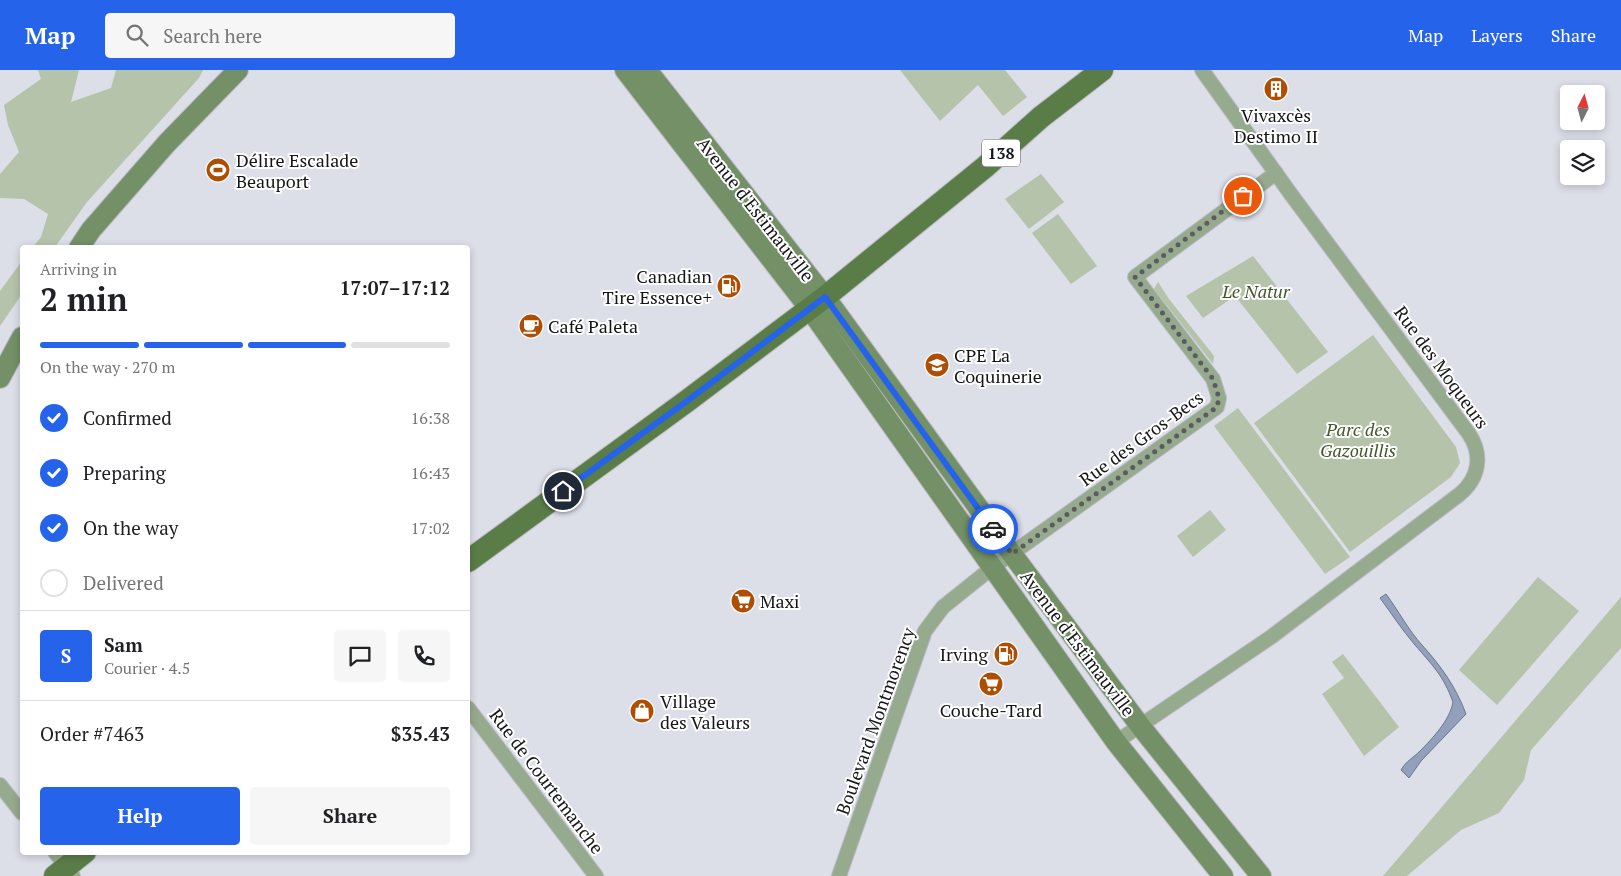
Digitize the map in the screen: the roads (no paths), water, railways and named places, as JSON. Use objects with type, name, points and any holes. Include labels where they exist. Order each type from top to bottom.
[{"type":"main road","points":[[81,245],[91,230],[167,143],[238,70]]},
{"type":"main road","name":"Avenue d'Estimauville","points":[[625,70],[817,302],[993,567],[1116,742],[1223,876]]},
{"type":"main road","name":"Avenue d'Estimauville","points":[[648,70],[817,302],[1012,554],[1141,727],[1261,876]]},
{"type":"main road","name":"138","points":[[470,560],[687,401],[817,302],[985,168],[1041,117],[1102,70]]},
{"type":"main road","points":[[0,378],[20,341]]},
{"type":"main road","points":[[62,868],[81,855]]},
{"type":"street","name":"Rue des Moqueurs","points":[[1116,742],[1141,727],[1271,637],[1460,494],[1470,485],[1477,469],[1477,450],[1469,434],[1202,70]]},
{"type":"street","name":"Rue des Gros-Becs","points":[[1012,554],[1217,407],[1219,398],[1213,379],[1135,277],[1276,173]]},
{"type":"street","name":"Boulevard Montmorency","points":[[839,876],[925,631],[943,607],[1012,554]]},
{"type":"street","name":"Rue de Courtemanche","points":[[470,711],[596,876]]},
{"type":"street","points":[[0,785],[20,810]]},
{"type":"water","points":[[1386,594],[1447,677],[1458,695],[1466,714],[1421,761],[1409,778],[1401,770],[1440,729],[1448,716],[1453,702],[1437,671],[1406,634],[1380,598]]},
{"type":"place","name":"Vivaxcès Destimo II","points":[[1276,89]]},
{"type":"place","name":"Délire Escalade Beauport","points":[[218,170]]},
{"type":"place","name":"Canadian Tire Essence+","points":[[729,286]]},
{"type":"place","name":"Café Paleta","points":[[531,326]]},
{"type":"place","name":"CPE La Coquinerie","points":[[937,365]]},
{"type":"place","name":"Maxi","points":[[743,601]]},
{"type":"place","name":"Irving","points":[[1006,654]]},
{"type":"place","name":"Couche-Tard","points":[[991,684]]},
{"type":"place","name":"Village des Valeurs","points":[[642,711]]},
{"type":"park label","name":"Le Natur","points":[[1256,291]]},
{"type":"park label","name":"Parc des Gazouillis","points":[[1358,439]]}]
